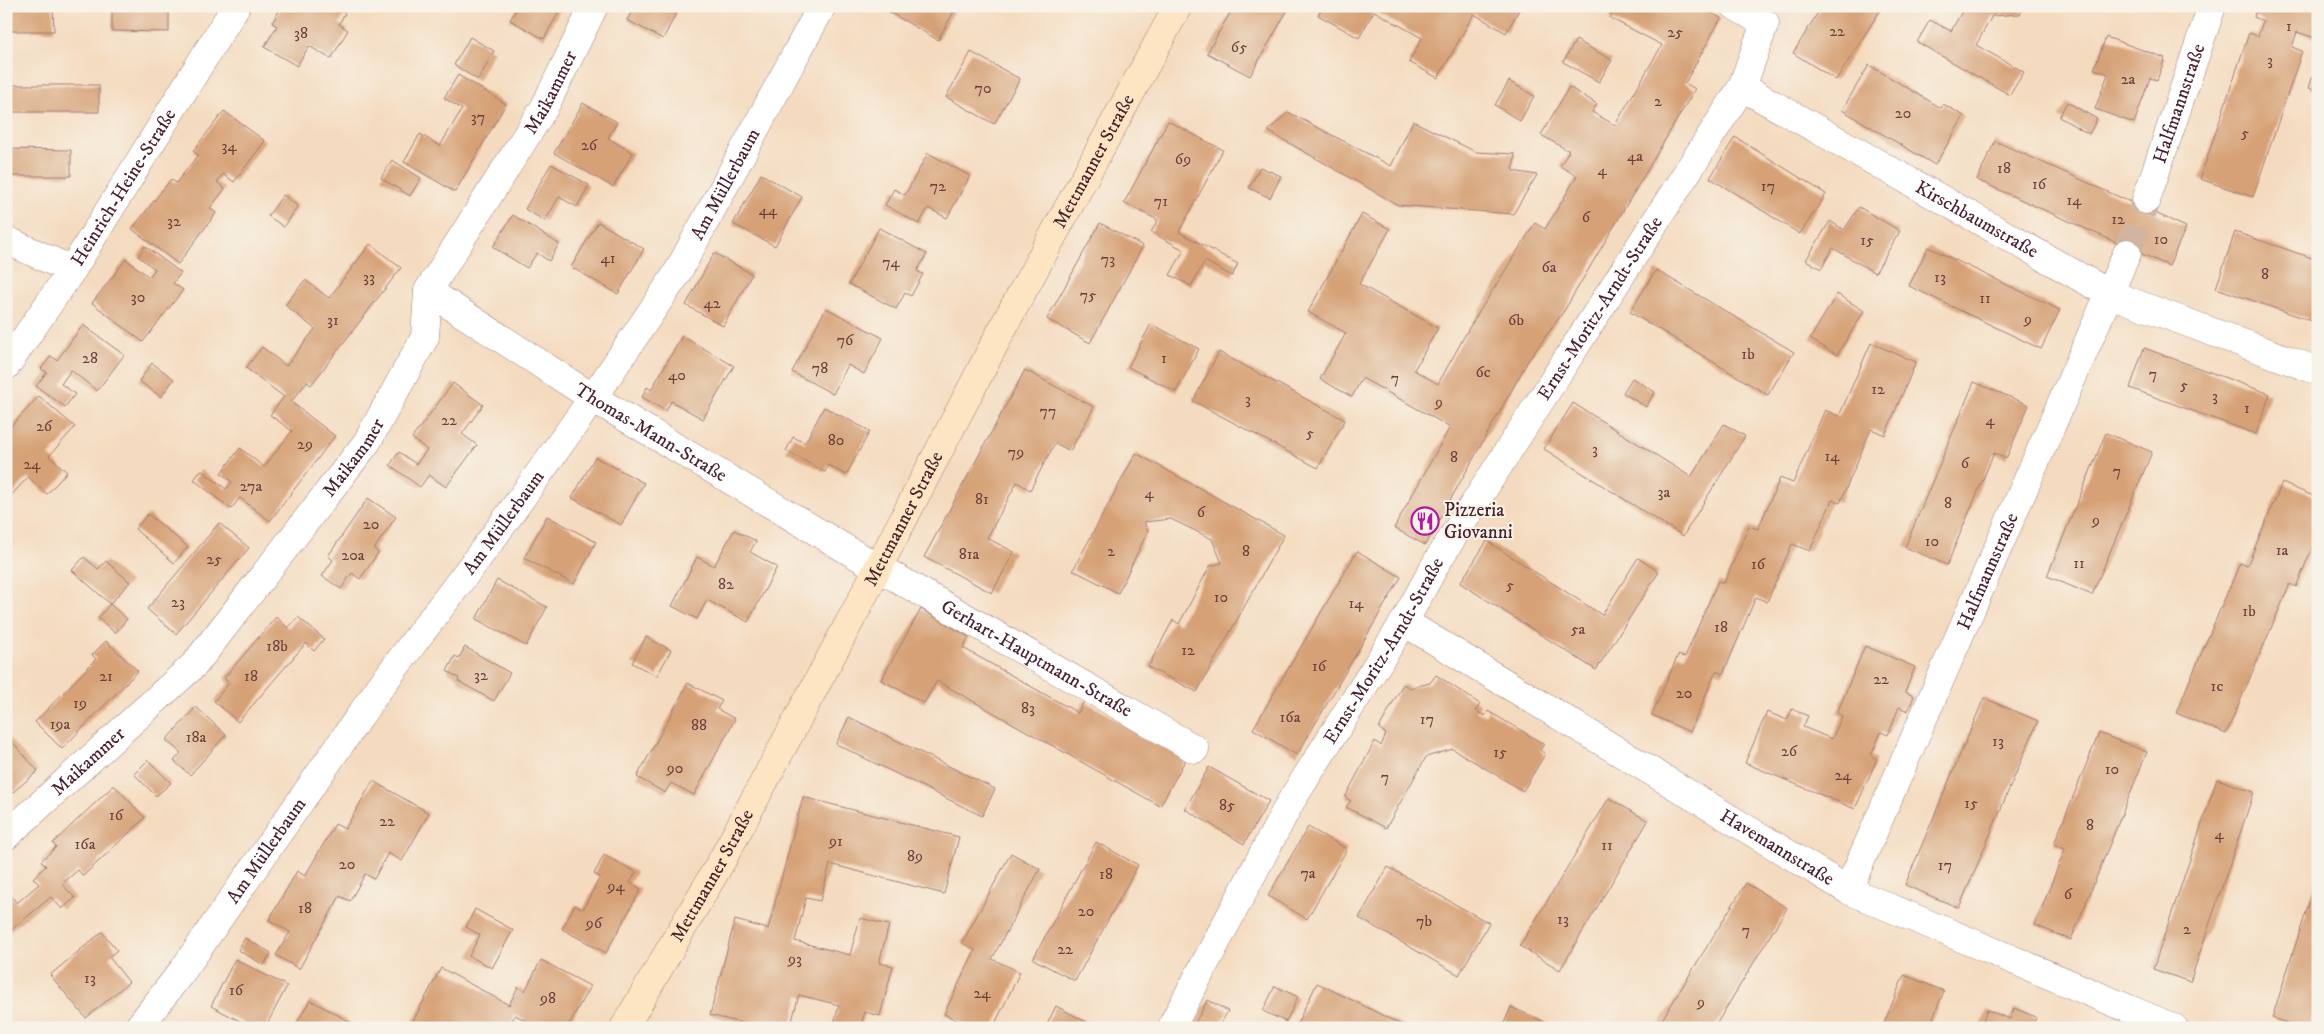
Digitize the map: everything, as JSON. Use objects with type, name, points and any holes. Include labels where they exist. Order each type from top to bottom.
[{"type":"main road","name":"Mettmanner Straße","points":[[624,1028],[721,862],[1007,320],[1178,6]]},
{"type":"street","name":"Heinrich-Heine-Straße","points":[[6,366],[72,270],[236,6]]},
{"type":"street","name":"Maikammer","points":[[6,836],[195,664],[362,450],[426,337],[428,291],[544,108],[594,6]]},
{"type":"street","name":"Am Müllerbaum","points":[[149,1024],[183,970],[380,687],[492,539],[593,398],[676,275],[822,6]]},
{"type":"street","points":[[1735,6],[1765,23],[1742,87]]},
{"type":"street","name":"Halfmannstraße","points":[[2146,200],[2212,6]]},
{"type":"street","name":"Kirschbaumstraße","points":[[1742,87],[2110,294],[2318,371]]},
{"type":"street","name":"Ernst-Moritz-Arndt-Straße","points":[[1173,1024],[1291,801],[1404,622],[1438,560],[1742,87]]},
{"type":"street","points":[[6,240],[72,270]]},
{"type":"street","name":"Halfmannstraße","points":[[1848,890],[2127,253]]},
{"type":"street","name":"Thomas-Mann-Straße","points":[[428,291],[593,398],[878,567]]},
{"type":"street","name":"Gerhart-Hauptmann-Straße","points":[[878,567],[1195,749]]},
{"type":"street","name":"Havemannstraße","points":[[1404,622],[1848,890],[2174,1028]]},
{"type":"building","points":[[6,6],[53,6],[54,31],[6,31]]},
{"type":"building","points":[[112,6],[169,6],[169,32],[112,31]]},
{"type":"building","points":[[282,6],[332,6],[345,13],[339,24],[348,30],[331,59],[309,46],[297,66],[264,47],[277,26],[272,23]]},
{"type":"building","points":[[518,6],[562,6],[544,39],[510,20]]},
{"type":"building","points":[[635,6],[680,6],[663,39],[627,20]]},
{"type":"building","points":[[885,6],[957,6],[938,40],[884,9]]},
{"type":"building","points":[[1234,6],[1279,6],[1287,11],[1250,76],[1207,53]]},
{"type":"building","points":[[1323,6],[1521,6],[1506,33],[1474,14],[1438,78],[1409,62],[1422,38],[1374,11],[1359,38],[1318,15]]},
{"type":"building","points":[[1616,6],[1698,6],[1721,18],[1685,83],[1695,89],[1564,311],[1528,361],[1425,545],[1394,528],[1450,427],[1362,378],[1352,397],[1320,379],[1346,333],[1308,312],[1362,214],[1390,229],[1359,284],[1438,328],[1414,370],[1438,384],[1469,328],[1535,223],[1545,229],[1577,176],[1560,166],[1569,151],[1541,135],[1569,87],[1597,104],[1592,112],[1615,125],[1662,45],[1610,18]]},
{"type":"building","points":[[1822,6],[1877,6],[1881,9],[1836,80],[1793,53]]},
{"type":"building","points":[[1965,6],[2024,6],[2020,14],[1992,16],[1976,45],[2024,72],[2010,95],[1917,42],[1930,20],[1951,31]]},
{"type":"building","points":[[2257,6],[2318,6],[2318,39],[2297,32],[2292,47],[2302,51],[2253,197],[2200,179],[2249,33],[2258,36],[2263,21],[2254,17]]},
{"type":"building","points":[[470,37],[494,51],[478,80],[454,65]]},
{"type":"building","points":[[2106,37],[2165,58],[2157,80],[2150,78],[2134,123],[2095,109],[2108,74],[2094,69]]},
{"type":"building","points":[[1576,40],[1612,60],[1599,82],[1563,62]]},
{"type":"building","points":[[971,52],[1020,79],[994,124],[946,97]]},
{"type":"building","points":[[1869,65],[1941,108],[1943,104],[1964,116],[1935,165],[1842,110]]},
{"type":"building","points":[[2314,72],[2318,73],[2318,91],[2309,88]]},
{"type":"building","points":[[458,75],[506,104],[455,192],[404,162],[420,134],[440,146],[462,109],[444,98]]},
{"type":"building","points":[[1509,81],[1534,96],[1520,121],[1495,105]]},
{"type":"building","points":[[6,85],[99,85],[99,112],[6,112]]},
{"type":"building","points":[[2067,102],[2097,119],[2089,134],[2059,117]]},
{"type":"building","points":[[583,103],[617,122],[608,138],[633,153],[613,187],[554,153]]},
{"type":"building","points":[[224,111],[265,141],[234,182],[223,174],[217,182],[225,189],[210,208],[216,213],[178,264],[132,229],[171,179],[176,183],[198,155],[193,151]]},
{"type":"building","points":[[1288,112],[1391,166],[1413,121],[1476,152],[1515,154],[1513,171],[1537,175],[1513,214],[1398,205],[1268,131]]},
{"type":"building","points":[[1168,121],[1223,150],[1179,232],[1238,264],[1232,276],[1205,261],[1191,286],[1170,275],[1184,250],[1151,232],[1158,220],[1124,203]]},
{"type":"building","points":[[1735,137],[1826,194],[1800,234],[1710,178]]},
{"type":"building","points":[[1995,141],[2186,227],[2169,266],[1977,180]]},
{"type":"building","points":[[6,149],[71,150],[71,176],[6,176]]},
{"type":"building","points":[[928,153],[970,176],[947,218],[928,208],[919,224],[885,205],[894,189],[905,195]]},
{"type":"building","points":[[392,160],[421,178],[410,196],[381,178]]},
{"type":"building","points":[[551,164],[589,185],[577,207],[559,197],[545,221],[525,209]]},
{"type":"building","points":[[1260,167],[1281,176],[1270,198],[1249,188]]},
{"type":"building","points":[[761,174],[802,197],[775,246],[733,224]]},
{"type":"building","points":[[283,195],[298,206],[284,227],[268,216]]},
{"type":"building","points":[[1859,207],[1900,231],[1875,273],[1833,248],[1821,269],[1806,260],[1830,221],[1844,230]]},
{"type":"building","points":[[513,215],[559,244],[549,261],[537,253],[527,268],[493,247]]},
{"type":"building","points":[[598,222],[644,249],[618,294],[571,267]]},
{"type":"building","points":[[1100,223],[1143,246],[1090,343],[1047,319]]},
{"type":"building","points":[[879,228],[927,254],[917,271],[923,274],[911,296],[905,293],[896,309],[849,284]]},
{"type":"building","points":[[2235,232],[2318,260],[2318,323],[2216,288]]},
{"type":"building","points":[[370,244],[401,268],[311,385],[307,382],[291,402],[335,436],[270,521],[240,498],[231,509],[194,480],[201,470],[226,489],[232,482],[221,473],[240,448],[264,467],[292,431],[270,415],[284,397],[246,368],[262,347],[286,366],[315,329],[285,305],[305,280],[329,298]]},
{"type":"building","points":[[145,246],[181,273],[173,283],[183,290],[143,342],[92,303],[126,259],[149,277],[155,269],[138,256]]},
{"type":"building","points":[[1928,247],[2060,310],[2041,349],[1909,286]]},
{"type":"building","points":[[714,253],[752,274],[723,326],[686,305]]},
{"type":"building","points":[[1656,270],[1794,352],[1768,395],[1630,312]]},
{"type":"building","points":[[1837,294],[1864,311],[1837,355],[1810,339]]},
{"type":"building","points":[[826,308],[883,338],[864,374],[848,365],[833,394],[792,372]]},
{"type":"building","points":[[1151,324],[1199,349],[1176,392],[1128,367]]},
{"type":"building","points":[[83,325],[124,355],[97,391],[71,370],[61,384],[75,394],[65,407],[36,386],[47,372],[41,369],[51,356],[57,360]]},
{"type":"building","points":[[682,336],[734,366],[703,419],[671,401],[666,411],[642,397],[647,387],[651,390]]},
{"type":"building","points":[[1871,343],[1916,362],[1885,435],[1871,429],[1840,503],[1832,500],[1810,551],[1792,544],[1767,602],[1756,597],[1723,674],[1716,671],[1690,732],[1652,715],[1678,655],[1685,657],[1718,581],[1724,583],[1749,526],[1758,529],[1780,478],[1793,483],[1825,410],[1839,416]]},
{"type":"building","points":[[2144,348],[2270,394],[2256,434],[2130,388]]},
{"type":"building","points":[[1219,352],[1345,420],[1318,468],[1193,401]]},
{"type":"building","points":[[152,363],[174,379],[161,397],[139,381]]},
{"type":"building","points":[[1025,370],[1094,407],[1070,451],[1055,443],[1030,490],[1017,482],[987,538],[1014,552],[992,593],[924,557]]},
{"type":"building","points":[[1632,378],[1655,392],[1646,407],[1623,393]]},
{"type":"building","points":[[1974,382],[2029,405],[2006,459],[1994,453],[1947,565],[1905,547]]},
{"type":"building","points":[[453,383],[483,405],[462,434],[477,445],[446,487],[429,475],[420,487],[390,465],[399,452],[416,464],[427,450],[412,438]]},
{"type":"building","points":[[39,396],[75,427],[49,456],[67,472],[47,494],[28,477],[6,501],[6,432]]},
{"type":"building","points":[[1573,403],[1691,477],[1724,424],[1745,436],[1683,536],[1544,449]]},
{"type":"building","points":[[824,407],[870,431],[846,475],[828,465],[825,472],[786,451],[793,437],[805,443]]},
{"type":"building","points":[[2106,433],[2152,452],[2092,595],[2047,576]]},
{"type":"building","points":[[1136,453],[1284,535],[1197,692],[1148,667],[1173,620],[1179,624],[1210,566],[1222,563],[1212,539],[1171,519],[1144,522],[1148,531],[1118,593],[1073,570]]},
{"type":"building","points":[[595,457],[644,483],[621,525],[572,498]]},
{"type":"building","points":[[2282,483],[2318,498],[2318,534],[2296,587],[2290,584],[2226,734],[2176,713],[2240,563],[2247,566]]},
{"type":"building","points":[[368,498],[396,517],[374,549],[378,553],[360,579],[352,573],[341,589],[322,576],[333,560],[328,556]]},
{"type":"building","points":[[148,514],[188,547],[174,563],[135,529]]},
{"type":"building","points":[[547,516],[596,542],[574,584],[524,558]]},
{"type":"building","points":[[219,523],[249,548],[176,634],[147,609]]},
{"type":"building","points":[[734,530],[756,541],[750,552],[777,567],[748,622],[707,600],[697,619],[672,606],[697,557],[714,566]]},
{"type":"building","points":[[1487,541],[1602,615],[1638,558],[1659,572],[1596,670],[1460,583]]},
{"type":"building","points":[[1357,551],[1401,577],[1297,755],[1253,729]]},
{"type":"building","points":[[84,557],[98,569],[106,561],[130,582],[110,604],[72,570]]},
{"type":"building","points":[[497,580],[547,607],[526,646],[476,619]]},
{"type":"building","points":[[110,604],[127,619],[115,633],[98,618]]},
{"type":"building","points":[[921,609],[969,637],[963,648],[1078,713],[1084,701],[1186,759],[1160,806],[937,681],[924,703],[881,680]]},
{"type":"building","points":[[276,617],[288,628],[298,617],[324,639],[314,651],[306,643],[238,722],[214,701],[229,683],[224,678]]},
{"type":"building","points":[[646,637],[671,650],[657,676],[632,663]]},
{"type":"building","points":[[106,641],[138,671],[62,749],[35,722],[96,659],[92,655]]},
{"type":"building","points":[[1865,646],[1915,667],[1905,692],[1914,696],[1908,711],[1899,707],[1888,735],[1881,732],[1871,756],[1877,759],[1855,809],[1745,763],[1767,712],[1787,720],[1792,709],[1808,716],[1803,727],[1832,739],[1842,716],[1837,713]]},
{"type":"building","points":[[465,647],[510,673],[494,701],[458,681],[459,678],[447,671],[455,656],[459,658]]},
{"type":"building","points":[[1436,675],[1480,704],[1476,711],[1485,716],[1488,711],[1544,744],[1540,750],[1545,754],[1523,791],[1453,749],[1426,757],[1386,828],[1346,807],[1351,801],[1345,797],[1375,741],[1381,746],[1386,734],[1379,728],[1403,684],[1410,688],[1430,683]]},
{"type":"building","points":[[688,683],[722,701],[717,709],[735,719],[694,795],[671,783],[665,793],[637,777]]},
{"type":"building","points":[[1984,698],[2038,721],[1959,908],[1905,885]]},
{"type":"building","points":[[196,707],[226,735],[190,775],[174,761],[181,753],[166,740]]},
{"type":"building","points":[[849,717],[995,789],[982,816],[836,744]]},
{"type":"building","points":[[2099,733],[2147,752],[2071,940],[2035,925],[2065,849],[2054,844]]},
{"type":"building","points":[[6,735],[38,771],[6,798]]},
{"type":"building","points":[[148,760],[171,783],[156,796],[134,774]]},
{"type":"building","points":[[1209,767],[1269,801],[1244,844],[1185,809]]},
{"type":"building","points":[[2217,779],[2254,792],[2190,982],[2153,969]]},
{"type":"building","points":[[373,781],[429,813],[402,861],[388,853],[374,879],[365,874],[350,901],[340,896],[299,969],[276,955],[290,932],[269,920],[297,871],[305,876],[335,824],[345,829]]},
{"type":"building","points":[[114,785],[145,818],[83,876],[78,870],[62,884],[75,898],[62,909],[51,897],[6,934],[6,890],[17,903],[39,884],[33,878],[46,866],[41,861],[56,847],[53,843]]},
{"type":"building","points":[[803,797],[959,837],[944,894],[830,864],[820,901],[806,898],[795,941],[850,955],[860,918],[889,925],[879,963],[893,966],[880,1016],[865,1012],[860,1028],[833,1028],[839,1005],[799,995],[790,1028],[761,1028],[710,1015],[735,920],[768,929]]},
{"type":"building","points":[[1609,798],[1648,821],[1560,970],[1520,946]]},
{"type":"building","points":[[1308,827],[1347,849],[1307,919],[1268,896]]},
{"type":"building","points":[[1096,842],[1138,865],[1075,981],[1033,959]]},
{"type":"building","points":[[1011,853],[1040,869],[992,959],[1020,972],[993,1028],[973,1028],[944,1014],[975,950],[962,943]]},
{"type":"building","points":[[604,855],[636,872],[630,883],[641,889],[606,953],[562,929],[575,905],[583,909],[600,877],[594,874]]},
{"type":"building","points":[[1388,867],[1489,923],[1459,975],[1359,918]]},
{"type":"building","points":[[2317,878],[2318,1000],[2309,1028],[2302,1028],[2272,1018]]},
{"type":"building","points":[[1746,883],[1787,908],[1714,1028],[1657,1028]]},
{"type":"building","points":[[475,909],[513,930],[492,968],[469,956],[480,935],[466,927]]},
{"type":"building","points":[[102,932],[117,950],[109,957],[129,982],[86,1018],[50,975]]},
{"type":"building","points":[[245,938],[271,953],[264,965],[238,950]]},
{"type":"building","points":[[235,959],[287,986],[265,1028],[253,1028],[211,1006]]},
{"type":"building","points":[[541,960],[590,986],[567,1028],[540,1028],[515,1015],[508,1028],[425,1028],[413,1021],[441,968],[509,1005],[518,987],[525,991]]},
{"type":"building","points":[[1904,975],[1944,991],[1929,1028],[1882,1028]]},
{"type":"building","points":[[1317,983],[1350,999],[1408,1028],[1295,1028]]},
{"type":"building","points":[[1275,986],[1298,997],[1286,1022],[1263,1011]]},
{"type":"building","points":[[310,1000],[336,1014],[360,1028],[294,1028]]},
{"type":"building","points":[[1208,1000],[1228,1011],[1218,1028],[1192,1028]]},
{"type":"building","points":[[1056,1006],[1098,1028],[1045,1028]]},
{"type":"building","points":[[1511,1007],[1558,1028],[1502,1028]]},
{"type":"building","points":[[2014,1008],[2036,1017],[2032,1028],[1980,1028],[1987,1010],[2010,1019]]},
{"type":"tunnel","points":[[2127,253],[2146,200]]},
{"type":"place","name":"Pizzeria Giovanni","points":[[1425,521]]}]
